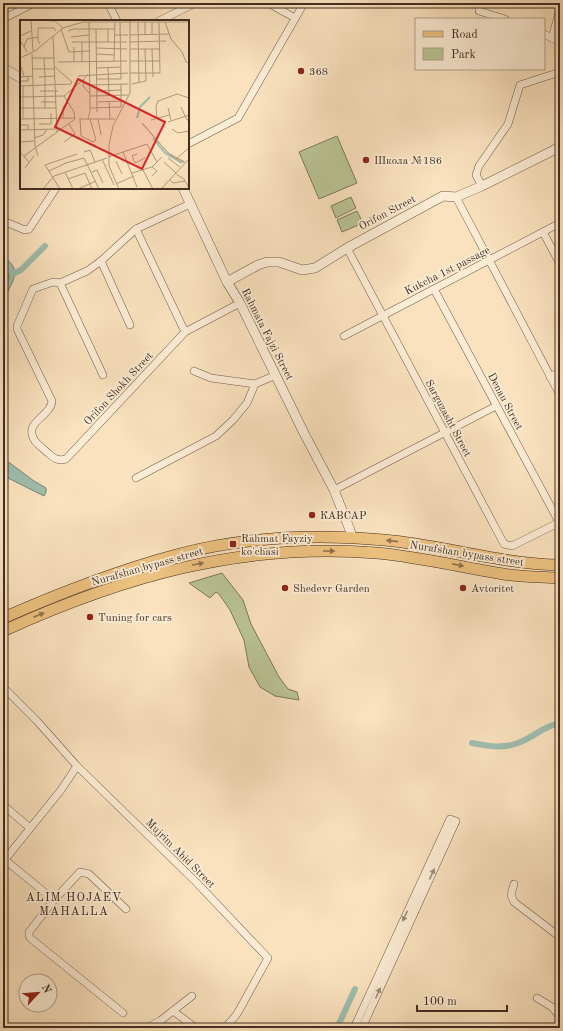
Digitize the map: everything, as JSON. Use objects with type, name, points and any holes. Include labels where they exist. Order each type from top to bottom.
[{"type":"main road","name":"Nurafshan bypass street","points":[[3,618],[74,588],[178,554],[214,547],[290,538],[352,538],[419,544],[505,560],[560,565]]},
{"type":"main road","points":[[214,547],[211,550],[211,554],[213,558],[217,560]]},
{"type":"main road","name":"Nurafshan bypass street","points":[[3,631],[79,599],[152,575],[217,560],[278,552],[358,552],[421,558],[503,574],[560,578]]},
{"type":"main road","points":[[540,577],[544,571],[541,564]]},
{"type":"main road","points":[[74,588],[80,592],[79,599]]},
{"type":"street","points":[[3,19],[34,3]]},
{"type":"street","points":[[108,3],[116,20]]},
{"type":"street","points":[[161,20],[195,3]]},
{"type":"street","points":[[268,3],[295,18]]},
{"type":"street","points":[[189,143],[238,118],[304,3]]},
{"type":"street","points":[[479,3],[479,11],[502,18]]},
{"type":"street","points":[[552,38],[560,9]]},
{"type":"street","points":[[545,34],[560,42]]},
{"type":"street","points":[[3,68],[20,77]]},
{"type":"street","points":[[482,186],[476,175],[479,166],[508,124],[520,85],[560,72]]},
{"type":"street","name":"Orifon Street","points":[[226,282],[258,265],[267,262],[279,262],[302,270],[319,266],[347,248],[443,196],[456,197],[482,186],[560,147]]},
{"type":"street","points":[[3,222],[25,230],[29,229],[55,189]]},
{"type":"street","name":"Rahmata Fajzi Street","points":[[183,189],[226,282],[240,303],[304,433],[334,490],[352,538]]},
{"type":"street","points":[[456,197],[560,395]]},
{"type":"street","points":[[103,375],[60,283],[87,271],[101,261],[136,229],[190,204]]},
{"type":"street","name":"Kukcha 1st passage","points":[[344,336],[560,223]]},
{"type":"street","points":[[136,229],[185,332]]},
{"type":"street","points":[[543,232],[560,264]]},
{"type":"street","name":"Sarguzasht Street","points":[[347,248],[504,544],[512,546],[560,522]]},
{"type":"street","points":[[101,261],[130,325]]},
{"type":"street","name":"Orifon Shokh Street","points":[[60,283],[53,282],[33,289],[17,326],[52,401],[52,406],[33,426],[32,429],[35,441],[55,459],[61,461],[66,459],[185,332],[240,303]]},
{"type":"street","name":"Denau Street","points":[[434,289],[560,522]]},
{"type":"street","points":[[194,371],[211,378],[256,384],[276,375]]},
{"type":"street","points":[[550,377],[560,372]]},
{"type":"street","points":[[136,478],[216,436],[233,420],[247,403],[256,384]]},
{"type":"street","points":[[334,490],[496,406]]},
{"type":"street","name":"Mujrim Abid Street","points":[[3,687],[37,721],[77,766],[197,883],[268,958],[237,1014],[225,1028]]},
{"type":"street","points":[[54,900],[4,861],[61,790],[77,766]]},
{"type":"street","points":[[3,805],[30,828]]},
{"type":"street","points":[[354,1028],[450,819],[456,821],[362,1028]]},
{"type":"street","points":[[123,1013],[28,936],[29,932],[54,900],[80,872],[89,874],[126,909]]},
{"type":"street","points":[[514,884],[511,895],[514,902],[560,936]]},
{"type":"street","points":[[146,1028],[160,1021],[192,996]]},
{"type":"street","points":[[537,998],[552,1006],[560,1017]]},
{"type":"street","points":[[174,1011],[196,1028]]},
{"type":"green space","points":[[337,136],[357,183],[319,199],[299,152]]},
{"type":"green space","points":[[351,197],[356,208],[336,218],[331,206]]},
{"type":"green space","points":[[357,211],[363,223],[342,232],[337,220]]},
{"type":"green space","points":[[222,573],[243,600],[251,624],[279,677],[288,689],[297,692],[299,700],[275,696],[260,687],[249,667],[244,640],[230,610],[216,592],[210,598],[189,583]]},
{"type":"shaded area","points":[[3,256],[11,263],[15,274],[13,282],[3,298],[3,288],[9,279]]},
{"type":"shaded area","points":[[3,458],[46,488],[44,496],[4,476]]},
{"type":"waterway","points":[[13,274],[21,270],[45,246]]},
{"type":"waterway","points":[[472,743],[495,746],[512,745],[523,741],[548,727],[560,723]]},
{"type":"waterway","points":[[337,1028],[355,989]]},
{"type":"place","name":"368","points":[[301,71]]},
{"type":"place","name":"Школа №186","points":[[366,160]]},
{"type":"place","name":"КАВСАР","points":[[312,515]]},
{"type":"place","name":"Rahmat Fayziy ko'chasi","points":[[233,544]]},
{"type":"place","name":"Shedevr Garden","points":[[285,588]]},
{"type":"place","name":"Avtoritet","points":[[463,588]]},
{"type":"place","name":"Tuning for cars","points":[[90,617]]},
{"type":"district","name":"ALIM HOJAEV MAHALLA","points":[[74,904]]}]
